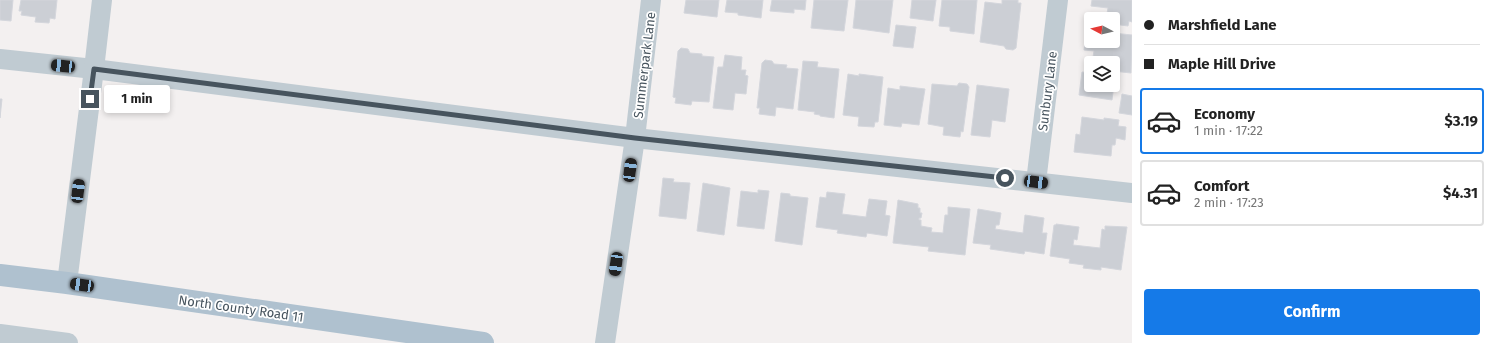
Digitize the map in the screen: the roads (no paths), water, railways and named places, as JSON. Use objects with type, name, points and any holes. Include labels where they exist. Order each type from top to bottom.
[{"type":"main road","name":"North County Road 11","points":[[0,275],[67,283],[483,343]]},
{"type":"street","points":[[67,283],[102,0]]},
{"type":"street","name":"Summerpark Lane","points":[[605,343],[635,138],[651,0]]},
{"type":"street","name":"Sunbury Lane","points":[[1036,182],[1058,0]]},
{"type":"street","points":[[0,59],[94,69],[635,138],[1132,193]]},
{"type":"street","points":[[0,334],[68,343]]}]
